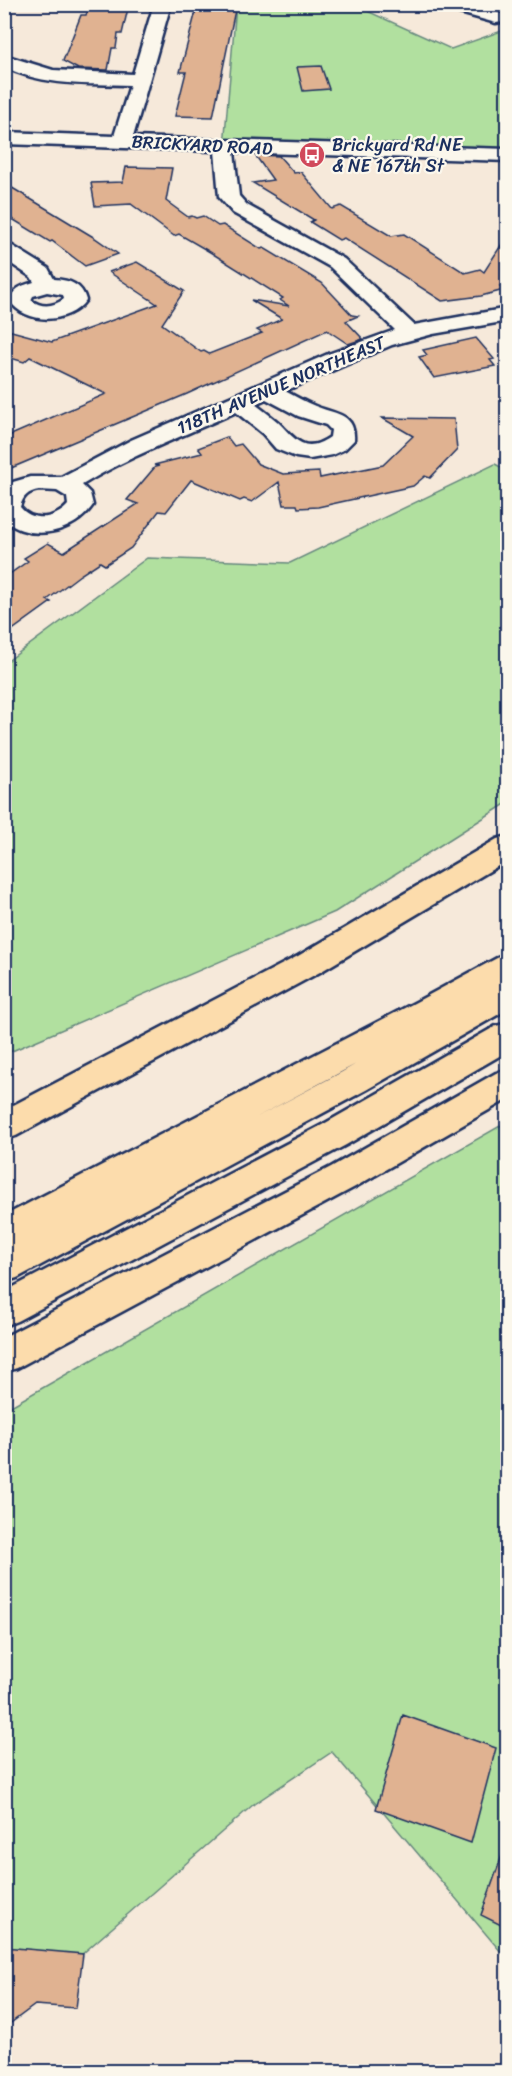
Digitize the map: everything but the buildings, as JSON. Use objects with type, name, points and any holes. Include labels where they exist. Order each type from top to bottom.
[{"type":"highway","points":[[4,1126],[309,964],[507,846]]},
{"type":"highway","points":[[4,1233],[429,1011],[507,966]]},
{"type":"highway","points":[[4,1267],[354,1081],[507,994]]},
{"type":"highway","points":[[4,1310],[334,1135],[507,1035]]},
{"type":"highway","points":[[4,1356],[343,1177],[507,1082]]},
{"type":"street","points":[[122,141],[163,4]]},
{"type":"street","points":[[448,4],[476,7],[496,18]]},
{"type":"street","points":[[4,60],[32,72],[50,76],[140,80]]},
{"type":"street","name":"BRICKYARD ROAD","points":[[4,138],[507,155]]},
{"type":"street","points":[[224,146],[229,196],[240,209],[336,263],[410,333]]},
{"type":"street","points":[[4,249],[40,273],[46,285]]},
{"type":"street","name":"118TH AVENUE NORTHEAST","points":[[65,485],[82,474],[150,441],[314,369],[410,333],[507,314]]},
{"type":"street","points":[[239,403],[276,434],[283,443],[296,450],[322,450],[342,440],[343,429],[334,420],[306,411],[266,390]]},
{"type":"street","points":[[45,482],[65,485],[73,488],[81,499],[78,511],[72,516],[54,524],[11,524],[8,501],[17,490],[45,482]]},
{"type":"green space","points":[[236,5],[354,5],[451,49],[507,29],[507,156],[224,146]]},
{"type":"green space","points":[[495,464],[508,471],[507,803],[335,912],[5,1054],[5,663],[147,558],[290,563]]},
{"type":"green space","points":[[507,1122],[507,1959],[332,1752],[254,1804],[57,1976],[5,2015],[4,1410]]},
{"type":"place","name":"Brickyard Rd NE & NE 167th St","points":[[312,155]]}]
